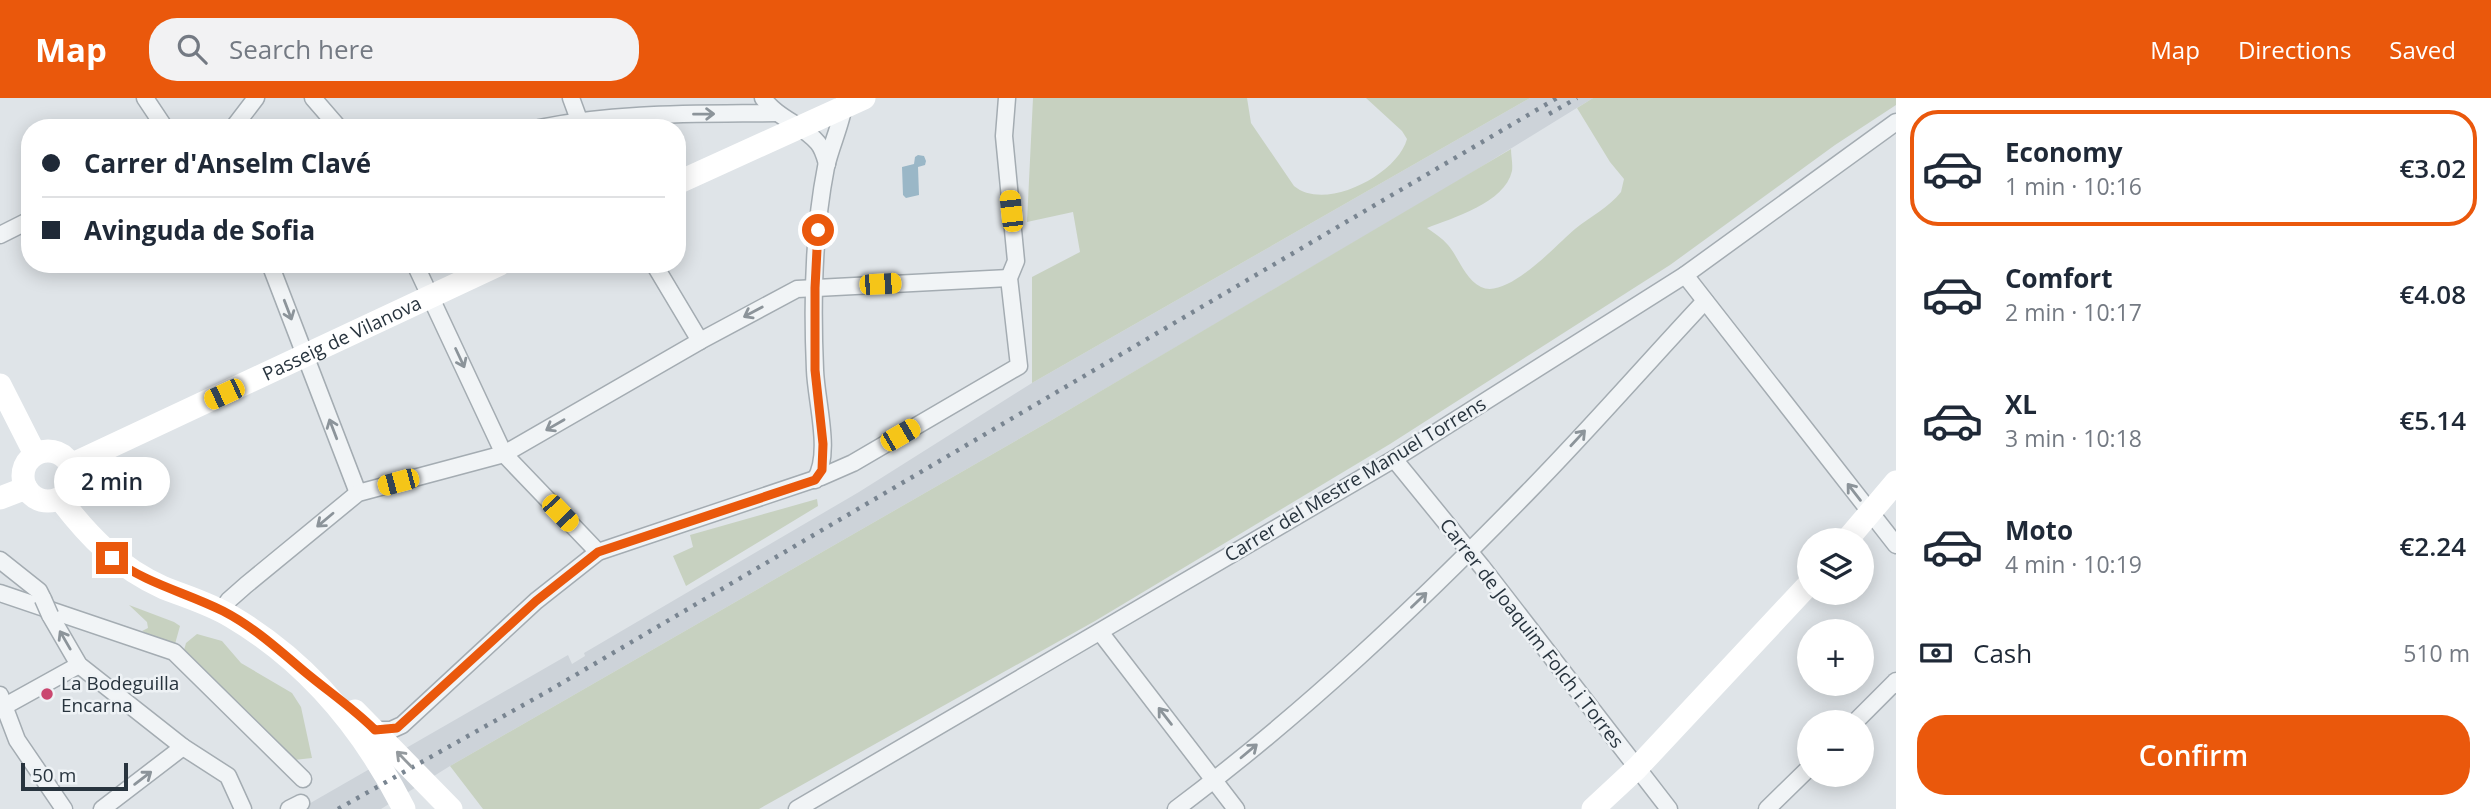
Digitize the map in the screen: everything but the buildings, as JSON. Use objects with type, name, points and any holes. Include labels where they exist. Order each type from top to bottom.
[{"type":"street","points":[[145,98],[158,119]]},
{"type":"street","points":[[240,119],[256,98]]},
{"type":"street","points":[[313,98],[331,119]]},
{"type":"street","points":[[571,98],[578,119]]},
{"type":"street","points":[[763,98],[777,113],[820,145],[827,164]]},
{"type":"street","points":[[375,730],[391,730],[402,725],[536,601],[598,552],[815,480],[853,463],[1018,366],[1009,278],[1016,261],[1004,136],[1007,98]]},
{"type":"street","points":[[686,179],[851,101]]},
{"type":"street","points":[[815,480],[822,470],[823,444],[815,370],[819,208],[827,164],[851,101]]},
{"type":"street","points":[[621,119],[777,113]]},
{"type":"street","name":"Carrer del Mestre Manuel Torrens","points":[[801,808],[1394,458],[1685,275],[1896,122]]},
{"type":"street","points":[[0,235],[21,224]]},
{"type":"street","points":[[273,273],[358,493]]},
{"type":"street","points":[[420,273],[504,454],[598,552]]},
{"type":"street","name":"Passeig de Vilanova","points":[[71,465],[481,273]]},
{"type":"street","points":[[659,273],[700,341]]},
{"type":"street","points":[[1685,275],[1896,545]]},
{"type":"street","points":[[222,611],[229,600],[246,585],[358,493],[504,454],[700,341],[797,289],[1009,278]]},
{"type":"street","points":[[1177,809],[1353,664],[1529,491],[1705,300]]},
{"type":"street","points":[[0,385],[35,454]]},
{"type":"street","points":[[823,444],[837,458],[853,463]]},
{"type":"street","points":[[55,452],[71,465],[71,488],[60,499],[42,501],[34,498],[26,488],[23,470],[35,454],[55,452]]},
{"type":"street","name":"Carrer de Joaquim Folch i Torres","points":[[1394,458],[1669,809]]},
{"type":"street","points":[[1857,528],[1896,482]]},
{"type":"street","points":[[0,498],[26,488]]},
{"type":"street","points":[[60,499],[101,547],[128,569],[160,586],[222,611],[274,644],[306,673],[353,725],[404,809]]},
{"type":"street","points":[[0,560],[39,592],[79,665],[183,747],[228,776],[243,809]]},
{"type":"street","points":[[0,593],[174,652],[303,779]]},
{"type":"street","points":[[1593,809],[1637,768],[1797,597]]},
{"type":"street","points":[[1100,632],[1236,809]]},
{"type":"street","points":[[64,809],[17,740],[3,700],[79,665]]},
{"type":"street","points":[[306,673],[343,700],[375,730],[451,809]]},
{"type":"street","points":[[1867,710],[1896,681]]},
{"type":"street","points":[[102,809],[183,747]]},
{"type":"street","points":[[1767,809],[1797,780]]},
{"type":"shaded area","points":[[1530,98],[1593,98],[1458,181],[1050,421],[450,766],[381,809],[300,809],[568,655],[572,664],[585,656],[584,653],[859,492],[1032,383]]},
{"type":"green space","points":[[1033,98],[1247,98],[1251,123],[1294,186],[1307,193],[1323,195],[1341,192],[1375,177],[1401,152],[1407,139],[1402,131],[1366,98],[1530,98],[1032,383],[1032,277],[1080,252],[1073,212],[1027,222]]},
{"type":"green space","points":[[1593,98],[1896,98],[1896,105],[1835,145],[1670,265],[1390,444],[1095,621],[759,809],[483,809],[450,766],[1050,421],[1511,149],[1512,171],[1499,192],[1476,208],[1427,228],[1448,245],[1466,274],[1475,283],[1492,289],[1504,286],[1531,268],[1621,192],[1624,179],[1610,162],[1577,108]]},
{"type":"green space","points":[[817,499],[818,506],[686,586],[673,556],[693,547],[690,535]]},
{"type":"green space","points":[[129,605],[180,626],[175,644],[170,645],[142,631],[148,628],[147,622]]},
{"type":"green space","points":[[197,634],[222,641],[241,663],[292,693],[301,707],[312,758],[294,760],[187,655],[184,650],[186,643]]},
{"type":"water","points":[[918,155],[924,156],[926,161],[925,165],[918,167],[919,195],[906,198],[903,195],[902,167],[914,164]]},
{"type":"railway","points":[[338,809],[550,690],[1557,98]]},
{"type":"railway","points":[[1549,114],[1577,98]]},
{"type":"place","name":"La Bodeguilla Encarna","points":[[47,694]]},
{"type":"route","points":[[112,558],[160,586],[222,611],[258,633],[343,700],[375,730],[397,728],[536,601],[598,552],[815,480],[822,470],[823,444],[815,370],[818,230]]}]
